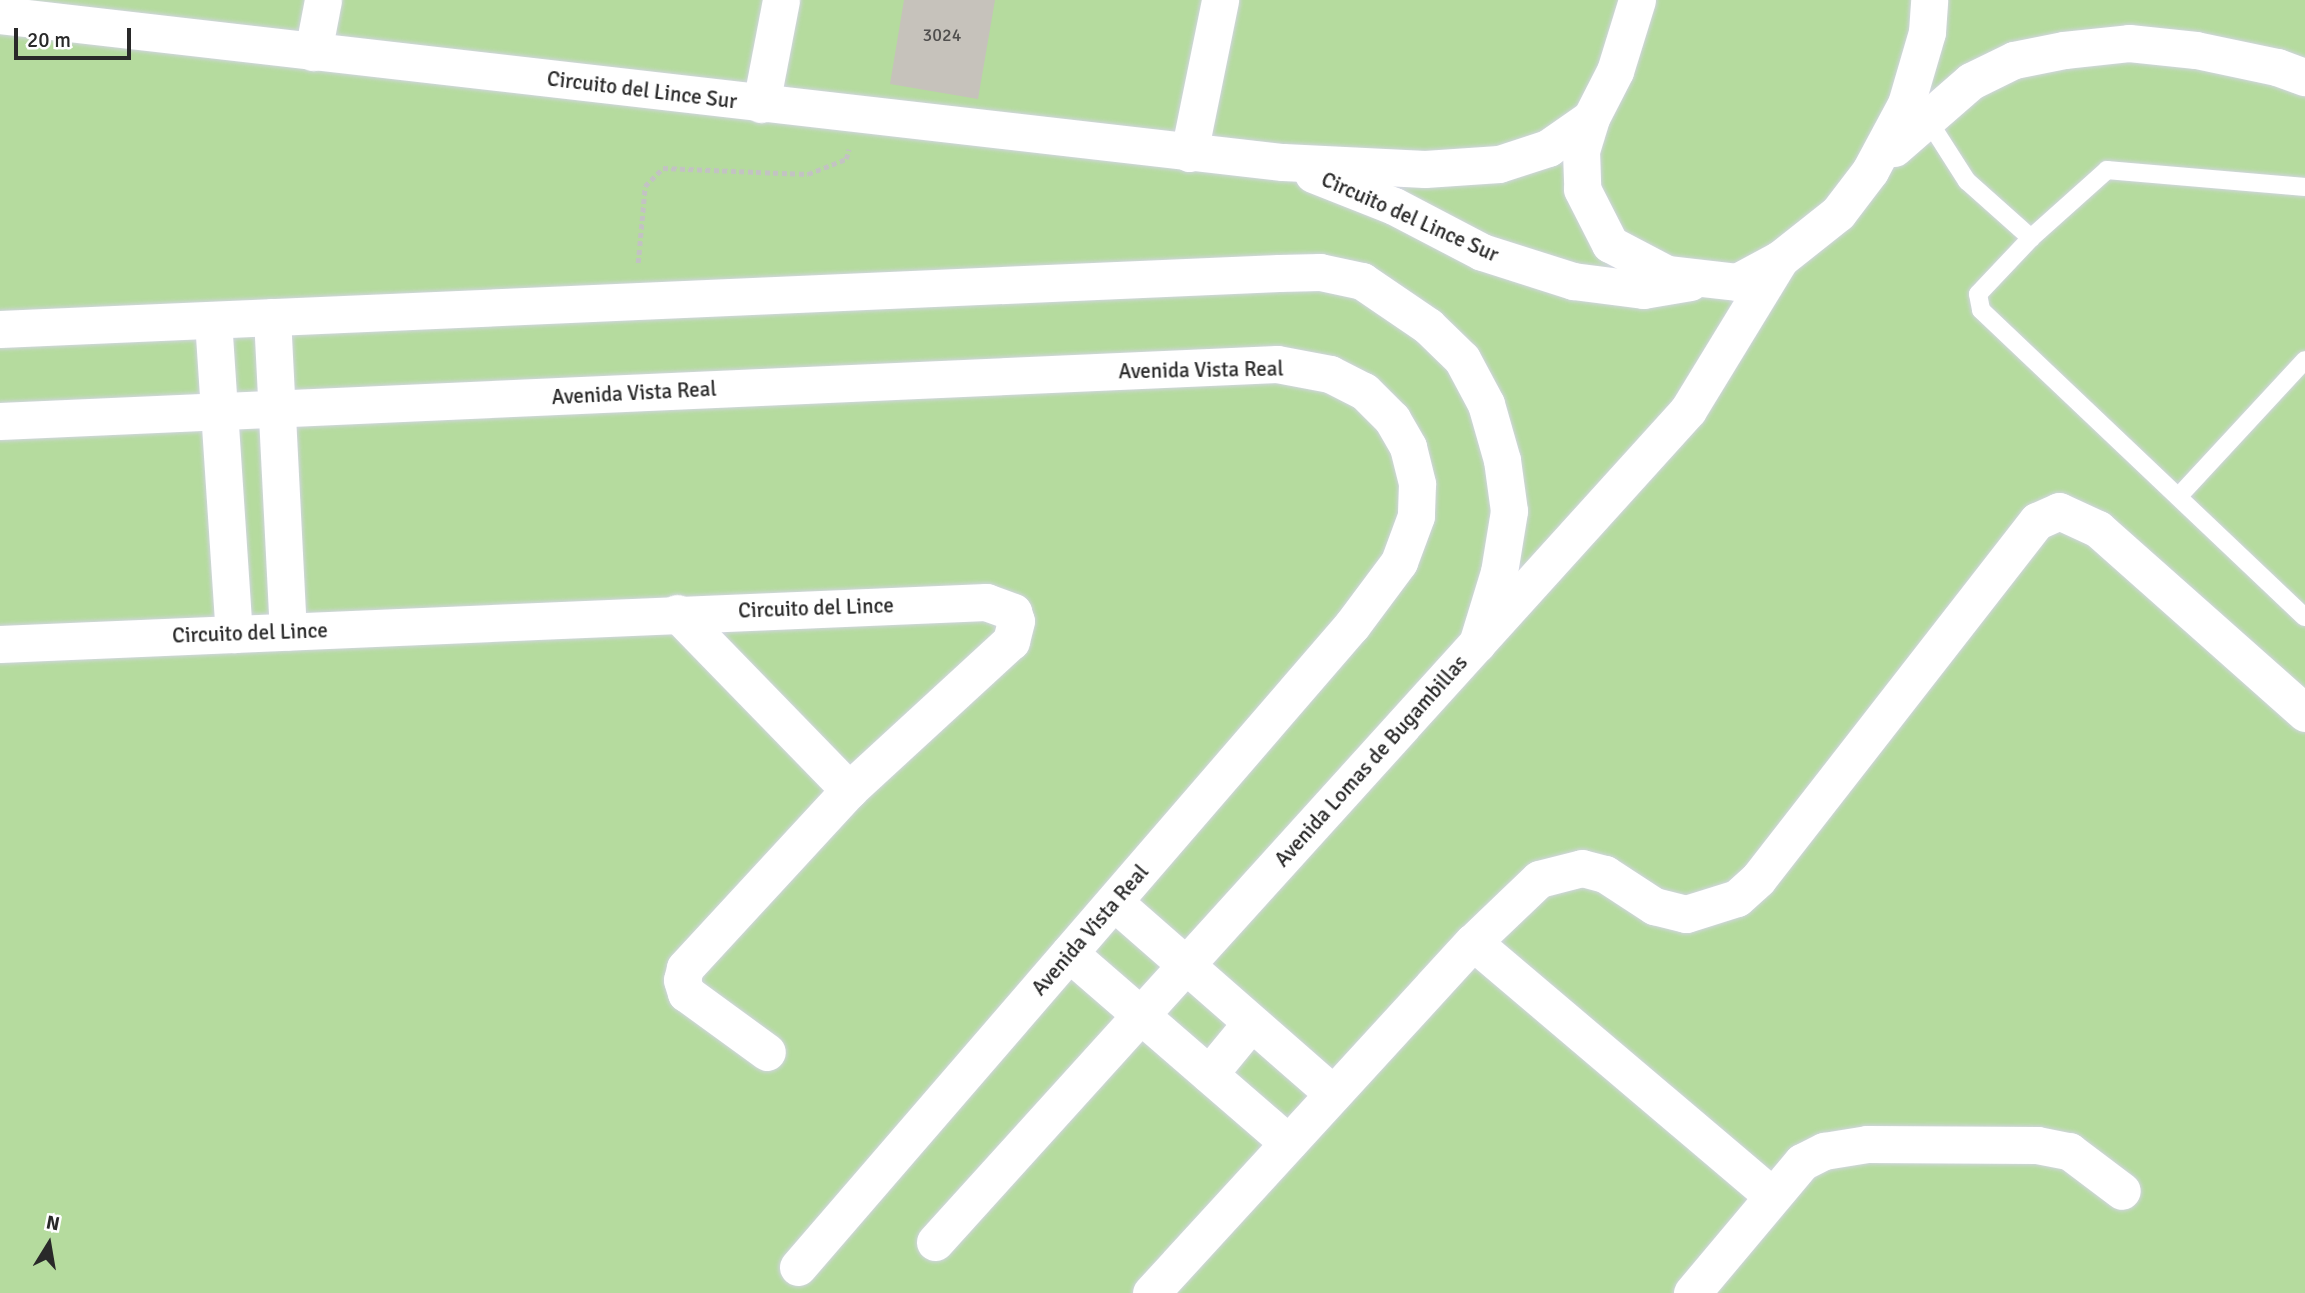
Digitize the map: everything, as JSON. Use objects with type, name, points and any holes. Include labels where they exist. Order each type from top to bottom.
[{"type":"street","points":[[313,52],[323,0]]},
{"type":"street","points":[[761,104],[781,0]]},
{"type":"street","points":[[1189,153],[1220,0]]},
{"type":"street","points":[[1637,0],[1615,71],[1591,118],[1581,151],[1582,189],[1610,244],[1667,274],[1702,281],[1737,282],[1780,259],[1838,213],[1870,171],[1926,117],[1971,81],[2014,60],[2129,43],[2209,53],[2277,67],[2305,78]]},
{"type":"street","points":[[1870,171],[1906,104],[1927,32],[1929,0]]},
{"type":"street","name":"Circuito del Lince Sur","points":[[0,15],[1283,162],[1425,169],[1499,164],[1548,148],[1591,118]]},
{"type":"street","name":"Circuito del Lince Sur","points":[[1283,162],[1394,206],[1482,252],[1573,281],[1643,290],[1702,281]]},
{"type":"street","name":"Avenida Lomas de Bugambillas","points":[[935,1242],[1688,410],[1780,259]]},
{"type":"street","points":[[0,329],[1279,273],[1320,272],[1363,281],[1428,326],[1462,359],[1486,404],[1502,460],[1509,511],[1499,572],[1477,644]]},
{"type":"street","points":[[272,317],[288,632]]},
{"type":"street","points":[[213,320],[234,634]]},
{"type":"street","name":"Avenida Vista Real","points":[[0,421],[1277,365],[1330,374],[1364,391],[1392,419],[1408,447],[1418,484],[1416,516],[1399,562],[1352,625],[798,1267]]},
{"type":"street","points":[[1151,1293],[1473,943],[1539,879],[1582,868],[1605,874],[1654,906],[1686,914],[1737,898],[1758,879],[2024,535],[2038,521],[2059,511],[2098,529],[2305,713]]},
{"type":"street","name":"Circuito del Lince","points":[[0,644],[677,613],[986,602],[1013,612],[1016,621],[1011,640],[849,790],[683,974],[686,993],[766,1052]]},
{"type":"street","points":[[677,613],[849,790]]},
{"type":"street","points":[[1114,902],[1332,1094]]},
{"type":"street","points":[[1473,943],[1772,1196]]},
{"type":"street","points":[[1069,953],[1288,1143]]},
{"type":"street","points":[[1209,1074],[1251,1023]]},
{"type":"street","points":[[1692,1293],[1802,1162],[1824,1151],[1867,1144],[2037,1145],[2069,1151],[2123,1191]]},
{"type":"lane","points":[[1926,117],[1967,181],[2031,238]]},
{"type":"lane","points":[[2305,187],[2108,170],[1980,287],[1981,310],[2305,617]]},
{"type":"lane","points":[[2179,496],[2305,360]]},
{"type":"path","points":[[634,302],[645,186],[663,168],[808,174],[846,159],[861,115]]},
{"type":"green space","points":[[0,0],[2305,0],[2305,1293],[0,1293]]},
{"type":"building","points":[[904,0],[995,0],[978,99],[890,84]]}]
